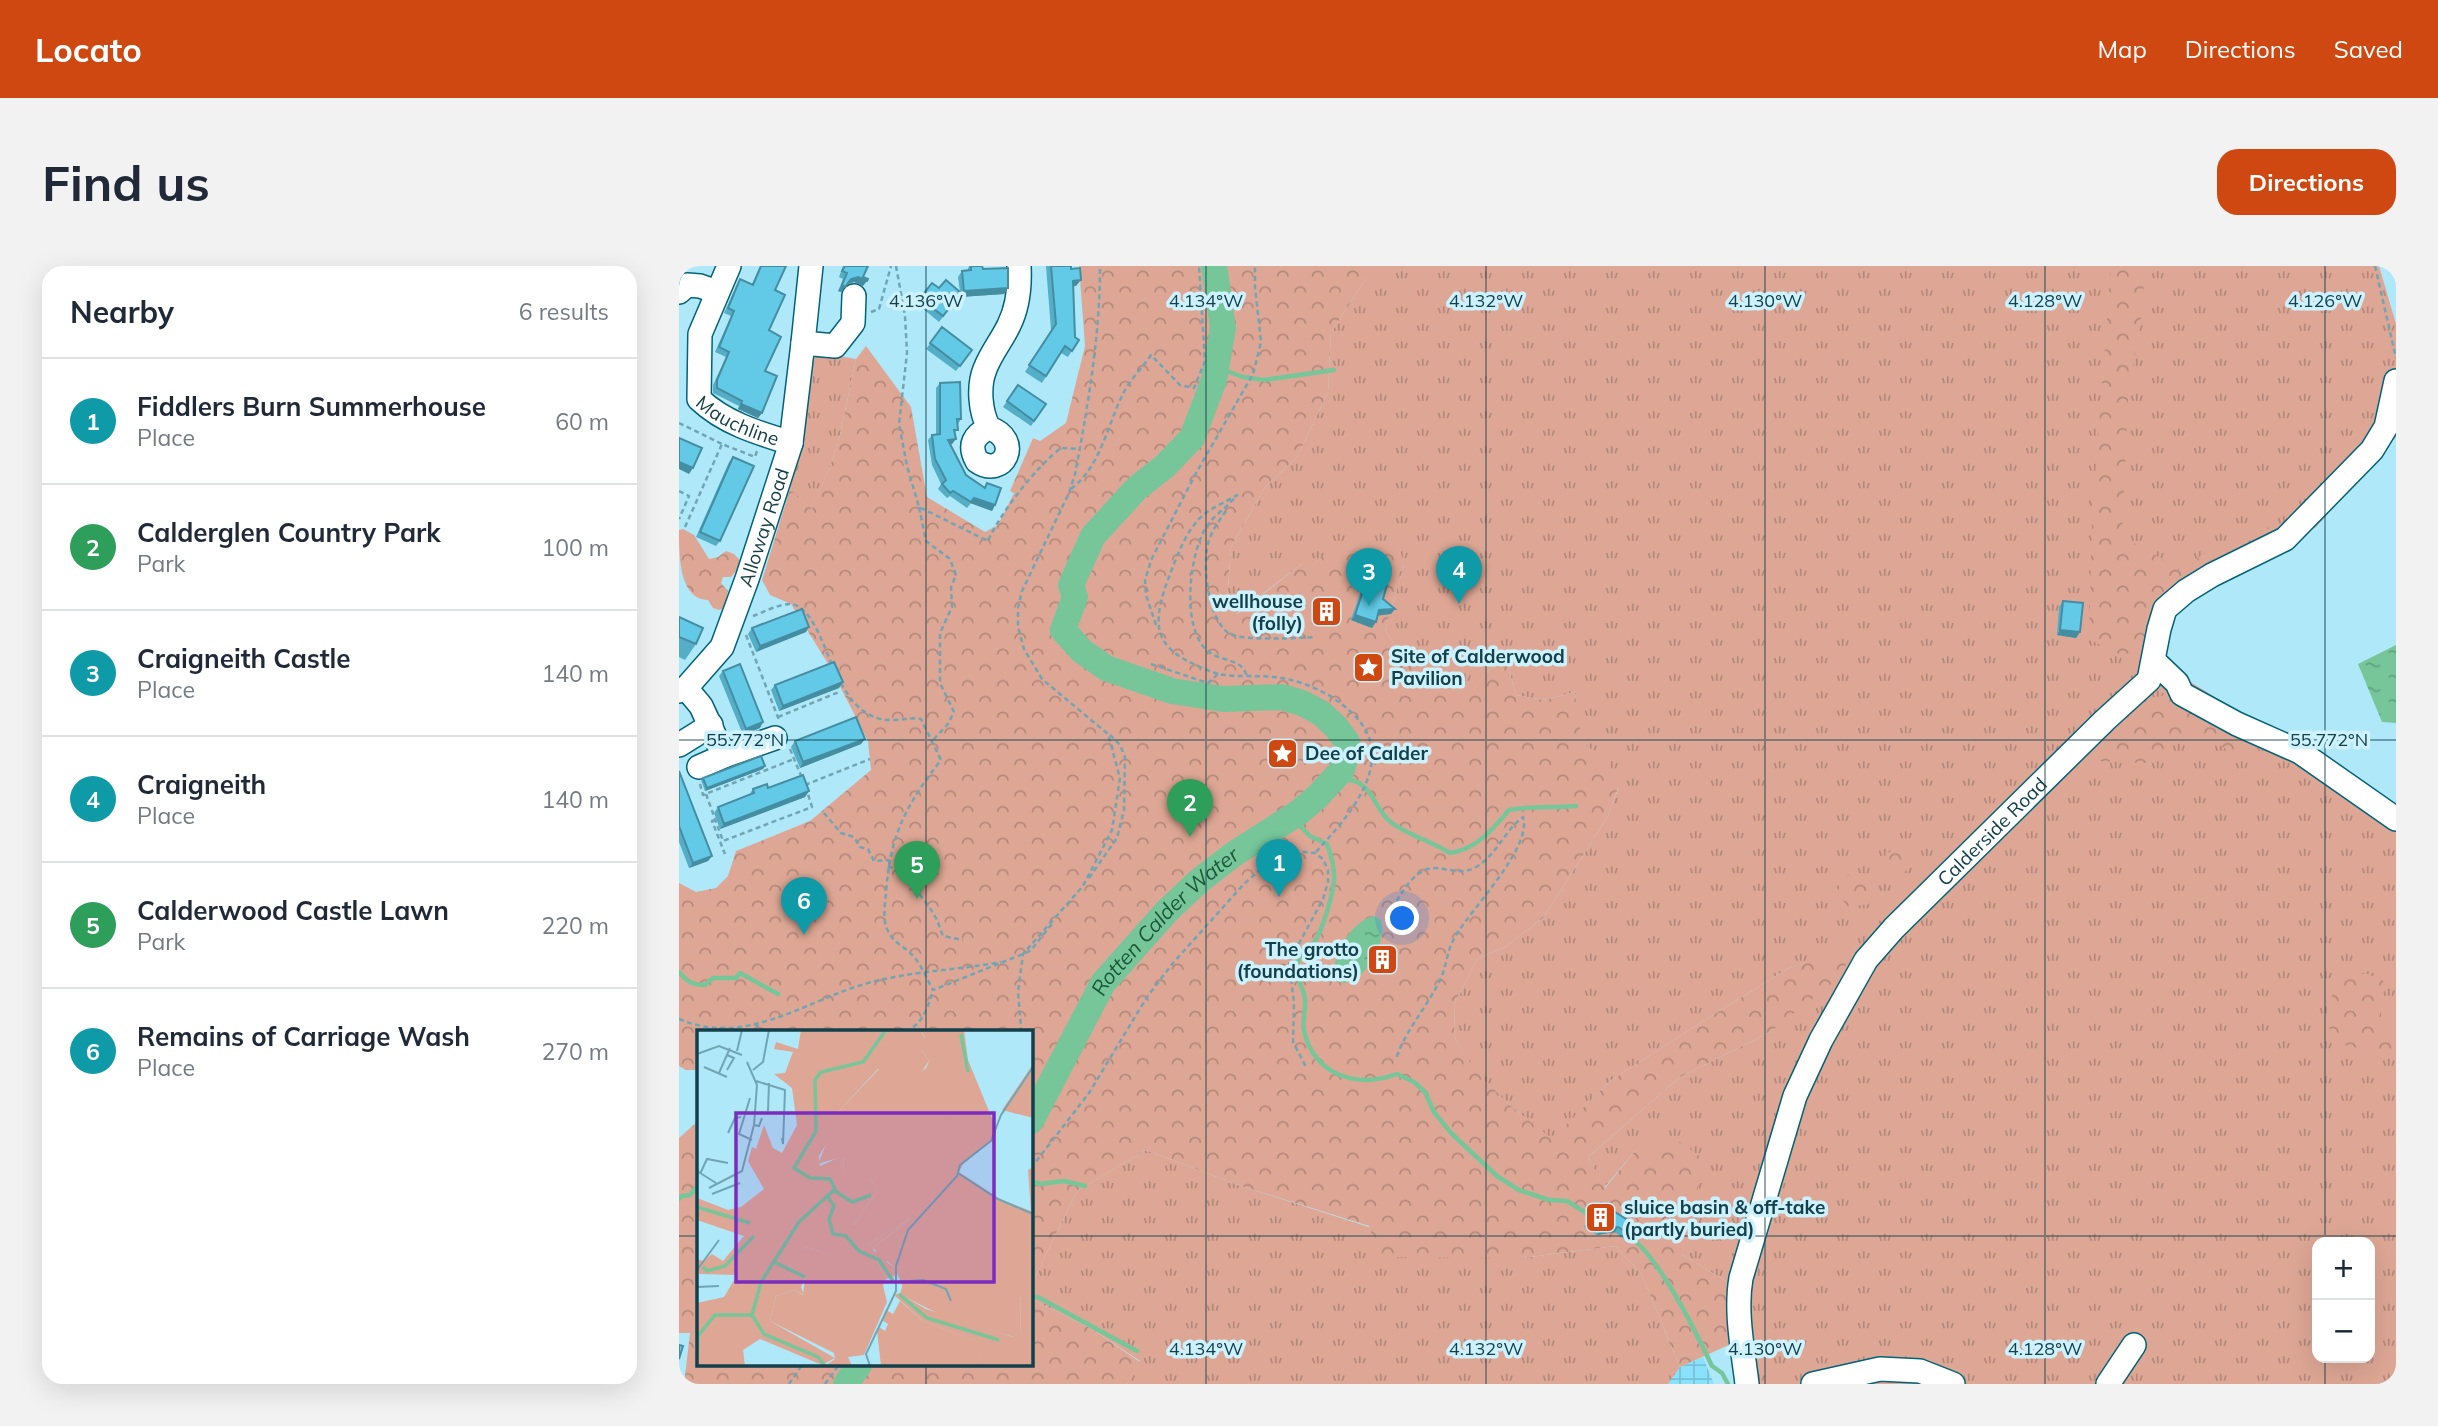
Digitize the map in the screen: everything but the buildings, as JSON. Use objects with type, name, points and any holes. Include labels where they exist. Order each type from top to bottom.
[{"type":"street","name":"Mauchline","points":[[729,266],[700,334],[699,399],[714,414],[763,435],[791,443]]},
{"type":"street","name":"Alloway Road","points":[[682,690],[722,647],[776,493],[791,443],[811,266]]},
{"type":"street","points":[[989,428],[981,407],[984,371],[1010,324],[1020,286],[1019,266]]},
{"type":"street","points":[[679,292],[687,285],[716,292]]},
{"type":"street","points":[[803,343],[835,346],[853,323],[853,307]]},
{"type":"street","name":"Calderside Road","points":[[1747,1384],[1739,1289],[1741,1278],[1795,1096],[1821,1040],[1866,960],[2105,720],[2149,680],[2165,609],[2186,591],[2212,575],[2285,539],[2372,450],[2386,428],[2396,381]]},
{"type":"street","points":[[2154,661],[2176,683],[2182,694],[2237,724],[2299,752],[2396,819]]},
{"type":"street","points":[[682,690],[701,706],[724,756]]},
{"type":"street","points":[[679,745],[711,725]]},
{"type":"street","points":[[698,772],[724,756],[781,732]]},
{"type":"street","points":[[2108,1384],[2134,1345]]},
{"type":"street","points":[[1813,1384],[1880,1368],[1920,1371],[1953,1384]]},
{"type":"path","points":[[853,307],[879,309],[891,266]]},
{"type":"path","points":[[896,266],[905,316],[907,353],[899,424],[907,466],[926,541],[950,559],[956,575],[951,587],[952,607],[940,634],[940,683],[954,712],[948,724],[932,741]]},
{"type":"path","points":[[679,1019],[716,1028],[739,1029],[791,1014],[867,983],[934,970],[1013,960],[1023,954],[1083,886],[1117,838],[1124,810],[1125,757],[1108,734],[1042,679],[1024,649],[1018,626],[1022,591],[1070,489],[1079,455],[1097,343],[1100,266]]},
{"type":"path","points":[[1070,489],[1085,478],[1103,444],[1126,389],[1151,355],[1179,385],[1194,388],[1205,361],[1205,327],[1199,266]]},
{"type":"path","points":[[1160,631],[1152,617],[1145,580],[1151,558],[1163,533],[1253,374],[1261,342],[1255,266]]},
{"type":"path","points":[[2375,266],[2396,358]]},
{"type":"path","points":[[679,423],[755,457],[763,435]]},
{"type":"path","points":[[685,527],[722,444]]},
{"type":"path","points":[[919,507],[988,541],[1035,472],[1061,447],[1080,449]]},
{"type":"path","points":[[679,491],[696,500]]},
{"type":"path","points":[[1237,495],[1209,510],[1198,519],[1188,534],[1163,592],[1159,610],[1161,638],[1173,654],[1189,664],[1218,674],[1284,678],[1323,692],[1343,704],[1365,725],[1373,741],[1369,776],[1359,798],[1315,853]]},
{"type":"path","points":[[1237,495],[1212,532],[1207,549],[1209,594],[1213,611],[1230,634],[1255,638],[1315,637]]},
{"type":"path","points":[[1237,495],[1226,509],[1207,525],[1199,541],[1193,566],[1191,614],[1195,633],[1202,645],[1211,654],[1239,664],[1245,669],[1247,677]]},
{"type":"path","points":[[679,519],[689,496]]},
{"type":"path","points":[[743,619],[790,604],[803,608],[816,628],[849,698],[867,715],[893,720],[908,717],[921,719],[941,760],[915,793],[895,832],[888,866],[884,909],[886,927],[895,943],[914,956],[933,990]]},
{"type":"path","points":[[698,772],[703,795],[706,794],[723,841],[812,807],[781,732],[746,634]]},
{"type":"path","points":[[1151,664],[1208,683],[1218,674]]},
{"type":"path","points":[[781,732],[839,692]]},
{"type":"path","points":[[1083,886],[1112,830],[1119,778],[1108,734]]},
{"type":"path","points":[[706,794],[794,759]]},
{"type":"path","points":[[805,785],[870,759]]},
{"type":"path","points":[[824,813],[841,833],[853,837],[860,847],[868,849],[874,861],[890,860]]},
{"type":"path","points":[[1392,908],[1412,880],[1424,871],[1431,868],[1463,873],[1475,868],[1488,859],[1514,824],[1524,817],[1526,824],[1510,862],[1456,935],[1447,951],[1442,975],[1401,1044],[1396,1059]]},
{"type":"path","points":[[715,820],[712,821],[725,854]]},
{"type":"path","points":[[1033,1165],[1089,1093],[1147,997],[1173,963],[1243,885],[1263,867],[1294,851],[1315,853],[1323,859],[1328,870],[1323,899],[1289,962],[1294,1003],[1293,1042],[1306,1067]]},
{"type":"path","points":[[888,866],[898,871],[930,910],[937,919],[943,936],[964,940]]},
{"type":"path","points":[[910,1030],[917,1026],[923,1017],[933,990],[1023,954]]},
{"type":"path","points":[[1020,1030],[1017,992],[1023,954]]},
{"type":"path","points":[[754,1024],[764,1030]]},
{"type":"path","points":[[789,1384],[801,1366]]},
{"type":"path","points":[[825,1384],[838,1366]]},
{"type":"shaded area","points":[[1703,1357],[1714,1384],[1668,1384],[1680,1367]]},
{"type":"green space","points":[[1079,266],[1366,266],[1366,278],[1331,333],[1328,392],[1297,457],[1265,487],[1231,547],[1227,602],[1237,614],[1303,563],[1348,551],[1399,545],[1404,565],[1385,630],[1394,644],[1414,651],[1473,691],[1488,670],[1507,663],[1516,695],[1544,700],[1575,692],[1578,721],[1585,746],[1606,755],[1618,788],[1608,816],[1544,917],[1505,947],[1477,959],[1455,1003],[1454,1037],[1476,1072],[1512,1107],[1552,1139],[1610,1081],[1697,1025],[1787,969],[1855,946],[1840,977],[1770,1032],[1680,1077],[1588,1157],[1605,1188],[1635,1151],[1676,1139],[1705,1160],[1681,1254],[1739,1289],[1742,1339],[1680,1367],[1641,1273],[1615,1246],[1522,1258],[1379,1257],[1369,1226],[1241,1186],[1146,1150],[1077,1191],[1033,1281],[1033,1030],[697,1030],[697,1070],[686,1070],[679,1066],[679,883],[696,892],[716,888],[728,876],[736,851],[810,821],[871,770],[868,741],[830,667],[791,604],[770,595],[762,580],[790,489],[812,509],[840,435],[856,359],[866,346],[911,407],[927,497],[985,532],[998,525],[1014,493],[1010,491],[1033,438],[1040,441],[1066,423],[1085,346]]},
{"type":"green space","points":[[1366,266],[2379,266],[2396,324],[2396,437],[2316,527],[2186,602],[2170,621],[2164,654],[2176,673],[2396,810],[2396,1384],[1759,1384],[1739,1289],[1681,1254],[1635,1151],[1604,1188],[1588,1157],[1680,1077],[1770,1032],[1855,947],[1787,969],[1697,1025],[1610,1081],[1552,1140],[1475,1072],[1454,1037],[1455,1003],[1477,959],[1505,947],[1544,917],[1608,816],[1618,789],[1583,742],[1577,721],[1575,692],[1544,700],[1516,695],[1507,663],[1488,670],[1473,692],[1414,651],[1394,644],[1385,630],[1404,565],[1303,563],[1236,614],[1227,602],[1231,547],[1265,487],[1297,457],[1328,392],[1331,333],[1366,278]]},
{"type":"green space","points":[[2111,266],[2118,266],[2144,277],[2143,305],[2128,398],[2122,537],[2150,551],[2178,570],[2209,551],[2241,546],[2279,520],[2251,550],[2185,581],[2148,614],[2146,644],[2123,656],[2089,639],[2092,517]]},
{"type":"green space","points":[[823,353],[856,359],[840,435],[812,510],[790,489],[815,355]]},
{"type":"green space","points":[[683,529],[694,535],[709,559],[726,551],[740,560],[737,570],[731,577],[723,577],[721,583],[728,591],[725,608],[713,608],[708,600],[698,598],[691,592],[686,584],[679,552],[679,530]]},
{"type":"green space","points":[[2198,690],[2226,705],[2264,732],[2275,751],[2242,747],[2230,751],[2203,736],[2175,742],[2147,763],[2095,761],[2086,762],[2077,768],[2070,764],[2136,706],[2149,698]]},
{"type":"green space","points":[[1897,849],[1906,849],[1912,856],[1913,864],[1900,876],[1884,871],[1883,864],[1886,854]]},
{"type":"green space","points":[[1857,872],[1866,877],[1873,896],[1869,904],[1848,907],[1837,892],[1847,875]]},
{"type":"green space","points":[[2353,974],[2368,974],[2386,982],[2381,1005],[2381,1022],[2396,1023],[2396,1051],[2347,1046],[2340,1044],[2332,1035],[2328,1018],[2331,1000],[2338,984]]},
{"type":"green space","points":[[697,1122],[697,1366],[1033,1366],[1033,1281],[1035,1301],[1092,1329],[1140,1362],[1127,1384],[684,1384],[690,1333],[679,1333],[679,1138]]},
{"type":"green space","points":[[1146,1150],[1241,1186],[1369,1227],[1522,1258],[1615,1246],[1641,1273],[1680,1367],[1668,1384],[1127,1384],[1140,1361],[1092,1329],[1035,1301],[1033,1281],[1077,1191]]},
{"type":"water","points":[[2396,645],[2396,723],[2382,722],[2358,664]]},
{"type":"water","points":[[1373,916],[1380,919],[1382,927],[1378,949],[1357,978],[1339,982],[1335,974],[1335,964],[1343,943],[1357,926]]},
{"type":"waterway","name":"Rotten Calder Water","points":[[1033,1117],[1103,983],[1167,911],[1199,881],[1234,854],[1298,813],[1318,796],[1342,770],[1347,751],[1347,742],[1336,727],[1321,713],[1302,703],[1282,697],[1223,699],[1172,691],[1106,668],[1082,651],[1063,630],[1075,597],[1071,585],[1093,536],[1137,488],[1165,466],[1192,438],[1214,380],[1223,328],[1214,266]]},
{"type":"waterway","points":[[1216,367],[1243,377],[1264,380],[1334,370]]},
{"type":"waterway","points":[[1336,778],[1355,781],[1363,786],[1392,823],[1450,853],[1476,843],[1509,810],[1576,806]]},
{"type":"waterway","points":[[1293,819],[1310,836],[1327,844],[1334,872],[1331,895],[1317,938],[1299,960],[1296,968],[1305,999],[1304,1031],[1318,1059],[1328,1069],[1353,1079],[1368,1080],[1397,1074],[1414,1082],[1425,1092],[1434,1112],[1452,1134],[1497,1176],[1519,1190],[1549,1200],[1567,1201],[1596,1219]]},
{"type":"waterway","points":[[679,972],[691,982],[705,985],[713,978],[736,978],[740,973],[778,994]]},
{"type":"waterway","points":[[1033,1182],[1040,1184],[1064,1181],[1085,1186]]},
{"type":"waterway","points":[[679,1199],[690,1195],[697,1186]]},
{"type":"waterway","points":[[1625,1234],[1637,1242],[1662,1273],[1712,1366],[1722,1373],[1728,1384]]},
{"type":"waterway","points":[[1033,1297],[1038,1297],[1137,1351]]},
{"type":"waterway","name":"Rotten Calder Water","points":[[846,1384],[858,1366]]},
{"type":"place","name":"Craigneith","points":[[1459,604]]},
{"type":"place","name":"Craigneith Castle","points":[[1369,606]]},
{"type":"place","name":"wellhouse (folly)","points":[[1326,612]]},
{"type":"place","name":"Site of Calderwood Pavilion","points":[[1368,667]]},
{"type":"place","name":"Dee of Calder","points":[[1282,753]]},
{"type":"place","name":"Calderglen Country Park","points":[[1190,837]]},
{"type":"place","name":"Fiddlers Burn Summerhouse","points":[[1279,897]]},
{"type":"place","name":"Calderwood Castle Lawn","points":[[917,899]]},
{"type":"place","name":"Remains of Carriage Wash","points":[[804,935]]},
{"type":"place","name":"The grotto (foundations)","points":[[1382,960]]},
{"type":"place","name":"sluice basin & off-take (partly buried)","points":[[1601,1218]]}]
